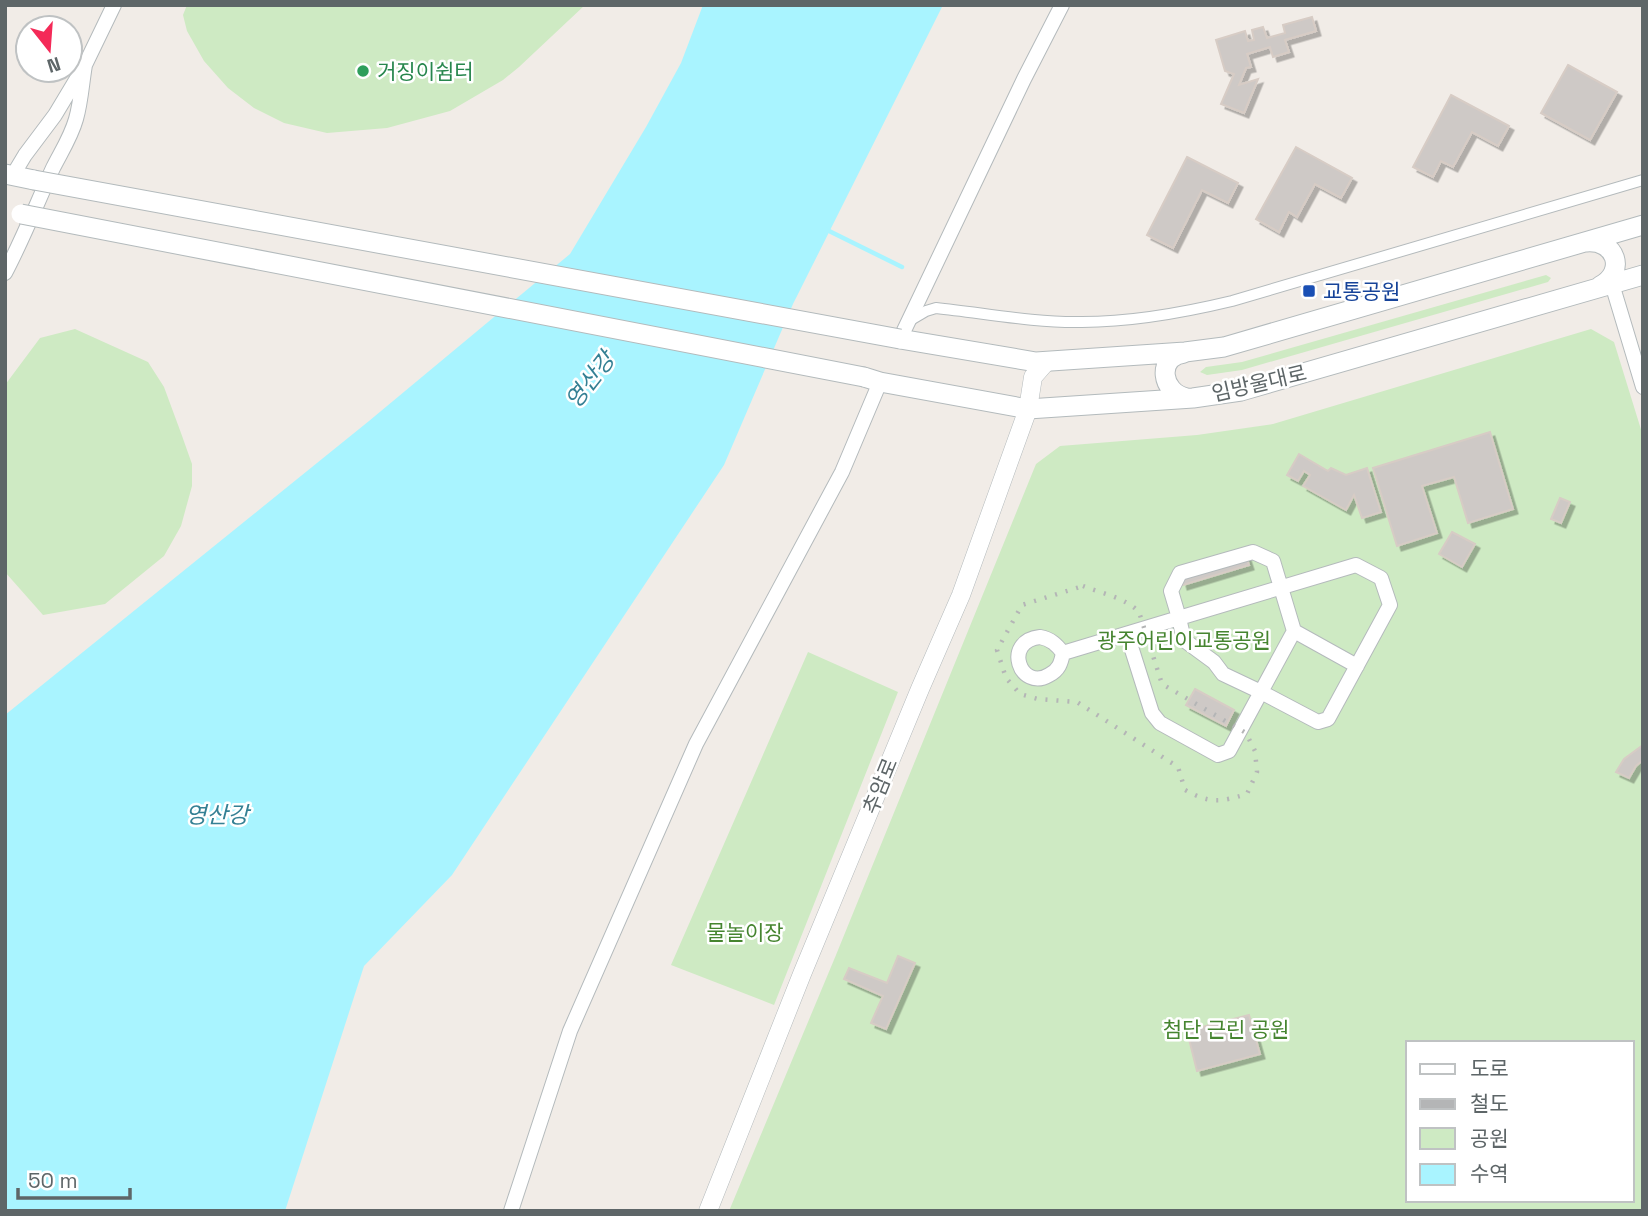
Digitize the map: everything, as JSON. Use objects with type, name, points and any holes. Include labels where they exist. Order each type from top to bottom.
[{"type":"main road","name":"임방울대로","points":[[9,175],[904,330],[1036,362],[1224,347],[1643,225]]},
{"type":"main road","name":"임방울대로","points":[[13,213],[1028,409],[1193,398],[1241,391],[1643,275]]},
{"type":"main road","points":[[1579,243],[1596,241],[1614,255],[1612,277],[1604,286]]},
{"type":"main road","points":[[1185,352],[1172,358],[1168,364],[1166,379],[1173,392],[1179,396],[1193,398]]},
{"type":"street","points":[[9,175],[55,114],[85,65],[114,5]]},
{"type":"street","points":[[904,330],[1062,5]]},
{"type":"street","points":[[5,273],[77,119],[85,65]]},
{"type":"street","points":[[904,330],[926,311],[936,309],[1061,322],[1140,319],[1188,311],[1232,301],[1643,180]]},
{"type":"street","points":[[1604,286],[1643,387]]},
{"type":"street","name":"추암로","points":[[708,1211],[813,949],[961,595],[1028,409],[1033,377],[1047,361]]},
{"type":"street","points":[[511,1211],[570,1031],[696,744],[842,472],[872,380]]},
{"type":"street","points":[[1063,653],[1127,634],[1179,618],[1280,587],[1356,565],[1381,578],[1390,605],[1357,666],[1328,719],[1318,722],[1223,674],[1214,662],[1184,640],[1179,618],[1171,591],[1180,573],[1253,552],[1273,561],[1280,587],[1294,631],[1357,666]]},
{"type":"street","points":[[1127,634],[1155,718],[1218,755],[1229,751],[1294,631]]},
{"type":"green space","name":"거징이쉼터","points":[[187,5],[585,5],[503,80],[450,111],[387,128],[327,133],[284,123],[254,108],[228,88],[204,61],[187,31],[183,15]]},
{"type":"green space","points":[[1546,275],[1551,278],[1548,282],[1242,370],[1207,375],[1200,372],[1206,367],[1242,362]]},
{"type":"green space","points":[[75,329],[148,362],[164,387],[192,464],[192,486],[181,526],[164,556],[105,604],[43,615],[5,572],[5,385],[40,338]]},
{"type":"green space","points":[[1591,329],[1614,342],[1643,436],[1643,1211],[729,1211],[1036,464],[1060,446],[1197,435],[1273,424]]},
{"type":"green space","name":"물놀이장","points":[[808,652],[898,692],[774,1005],[671,965]]},
{"type":"water","name":"영산강","points":[[703,5],[943,5],[793,304],[724,465],[452,875],[364,966],[285,1211],[5,1211],[5,715],[369,421],[570,254],[681,63]]},
{"type":"building","points":[[1312,17],[1316,31],[1285,40],[1289,52],[1273,57],[1270,47],[1247,54],[1251,67],[1246,68],[1239,85],[1258,79],[1244,113],[1221,104],[1234,74],[1225,71],[1216,40],[1245,31],[1248,41],[1254,40],[1252,30],[1263,27],[1267,38],[1285,33],[1283,25]]},
{"type":"building","points":[[1568,65],[1617,92],[1590,140],[1541,113]]},
{"type":"building","points":[[1451,95],[1509,126],[1498,146],[1472,132],[1453,167],[1441,161],[1433,177],[1413,167]]},
{"type":"building","points":[[1296,147],[1352,178],[1341,198],[1315,184],[1297,217],[1289,212],[1279,232],[1256,219]]},
{"type":"building","points":[[1187,157],[1238,183],[1228,203],[1202,190],[1173,248],[1147,235]]},
{"type":"building","points":[[1490,432],[1513,509],[1468,523],[1454,477],[1422,486],[1437,533],[1397,546],[1373,468]]},
{"type":"building","points":[[1299,454],[1328,471],[1331,468],[1346,475],[1367,468],[1381,512],[1362,518],[1354,495],[1346,510],[1303,486],[1310,475],[1304,471],[1298,481],[1287,475]]},
{"type":"building","points":[[1560,498],[1570,502],[1561,523],[1551,519]]},
{"type":"building","points":[[1452,532],[1475,544],[1462,567],[1439,554]]},
{"type":"building","points":[[1244,550],[1249,565],[1183,585],[1179,570]]},
{"type":"building","points":[[1195,689],[1234,710],[1226,726],[1186,705]]},
{"type":"building","points":[[1643,745],[1643,760],[1629,778],[1616,772],[1624,759]]},
{"type":"building","points":[[898,956],[915,963],[886,1029],[871,1023],[883,996],[844,979],[849,968],[887,983]]},
{"type":"building","points":[[1249,1015],[1260,1054],[1197,1071],[1187,1031]]},
{"type":"waterway","points":[[825,229],[902,267]]},
{"type":"railway","points":[[1083,586],[1120,599],[1139,612],[1162,684],[1246,733],[1255,751],[1257,772],[1247,794],[1216,800],[1194,795],[1185,790],[1178,767],[1077,702],[1038,699],[1020,694],[1006,678],[997,650],[1022,605],[1083,586]]},
{"type":"place","name":"거징이쉼터","points":[[363,71]]},
{"type":"place","name":"교통공원","points":[[1309,291]]},
{"type":"park label","name":"광주어린이교통공원","points":[[1184,640]]},
{"type":"park label","name":"첨단 근린 공원","points":[[1226,1029]]}]
